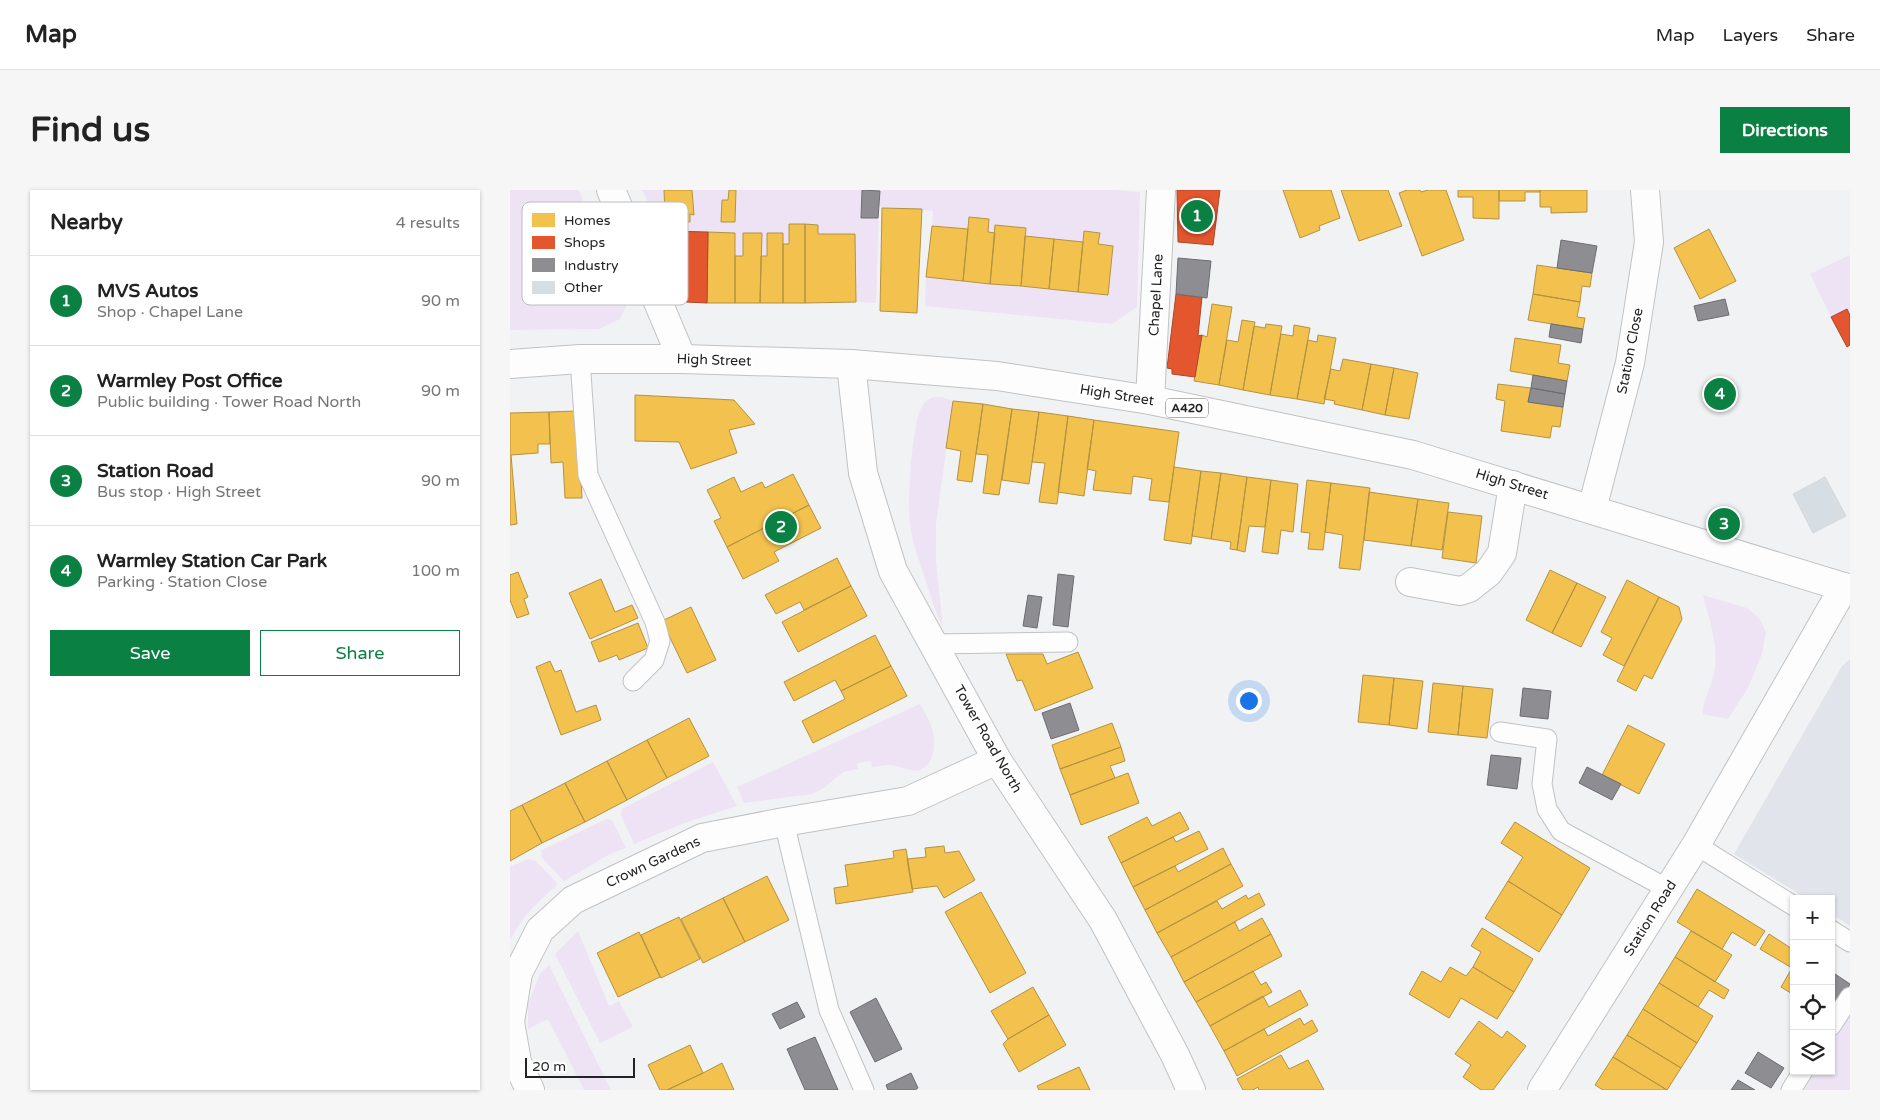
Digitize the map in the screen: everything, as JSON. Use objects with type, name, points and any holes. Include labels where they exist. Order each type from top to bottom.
[{"type":"street","points":[[610,190],[615,202]]},
{"type":"street","name":"Chapel Lane","points":[[1150,400],[1162,190]]},
{"type":"street","name":"Station Close","points":[[1592,509],[1630,363],[1649,242],[1645,190]]},
{"type":"street","points":[[659,305],[682,359]]},
{"type":"street","name":"High Street","points":[[510,364],[580,359],[682,359],[852,364],[997,376],[1150,400],[1413,455],[1847,588]]},
{"type":"street","name":"Tower Road North","points":[[852,364],[863,472],[893,571],[997,760],[1103,920],[1175,1055],[1190,1090]]},
{"type":"street","points":[[1410,582],[1460,591],[1470,588],[1489,572],[1502,553],[1513,485]]},
{"type":"street","name":"Station Road","points":[[1542,1090],[1696,845],[1847,588]]},
{"type":"street","name":"Crown Gardens","points":[[530,1090],[517,1062],[510,1022],[518,973],[540,930],[572,900],[702,838],[784,822],[908,802],[997,760]]},
{"type":"lane","points":[[580,359],[588,475],[655,622],[660,641],[654,660],[633,681]]},
{"type":"lane","points":[[934,644],[1068,642]]},
{"type":"lane","points":[[1500,732],[1547,739],[1542,784],[1548,809],[1561,831],[1668,889]]},
{"type":"lane","points":[[784,822],[829,1010],[864,1090]]},
{"type":"lane","points":[[1696,845],[1790,904]]},
{"type":"lane","points":[[1835,933],[1850,942]]},
{"type":"lane","points":[[1835,1020],[1850,997]]},
{"type":"lane","points":[[1791,1090],[1800,1075]]},
{"type":"shaded area","points":[[510,190],[579,190],[584,202],[522,202],[522,305],[627,305],[620,319],[599,329],[510,330]]},
{"type":"shaded area","points":[[642,190],[664,190],[664,202],[648,202]]},
{"type":"shaded area","points":[[692,190],[1113,190],[1140,192],[1137,307],[1112,324],[925,306],[926,277],[1107,295],[1113,246],[1098,244],[1100,233],[1085,231],[1083,242],[1025,236],[1025,228],[996,225],[995,233],[988,232],[989,219],[969,217],[968,229],[932,226],[933,211],[882,208],[879,206],[876,303],[856,302],[855,234],[818,234],[818,225],[789,224],[789,244],[783,244],[783,233],[768,233],[767,256],[761,256],[762,233],[743,233],[743,256],[735,256],[734,233],[688,232],[690,214],[694,214]]},
{"type":"shaded area","points":[[1850,255],[1850,315],[1847,309],[1831,317],[1810,274]]},
{"type":"shaded area","points":[[934,397],[942,397],[953,401],[936,524],[936,562],[943,628],[914,546],[909,512],[911,463],[918,415],[924,403]]},
{"type":"shaded area","points":[[1703,595],[1747,608],[1759,618],[1766,632],[1762,654],[1748,688],[1728,719],[1703,714],[1714,674],[1716,659],[1712,631]]},
{"type":"shaded area","points":[[1850,659],[1850,926],[1835,917],[1835,895],[1801,895],[1734,854],[1842,666]]},
{"type":"shaded area","points":[[920,704],[930,722],[934,740],[931,758],[924,768],[912,770],[891,765],[872,767],[871,761],[857,763],[858,769],[843,772],[824,788],[812,794],[744,803],[737,787]]},
{"type":"shaded area","points":[[713,762],[737,806],[684,823],[634,844],[621,815],[622,809]]},
{"type":"shaded area","points":[[606,819],[612,820],[626,848],[610,854],[564,881],[541,857],[542,850]]},
{"type":"shaded area","points":[[528,859],[536,861],[558,884],[525,916],[510,940],[510,867]]},
{"type":"shaded area","points":[[578,931],[609,1006],[619,1001],[633,1027],[600,1043],[555,954]]},
{"type":"shaded area","points":[[549,965],[611,1090],[584,1090],[548,1019],[528,1029],[528,1004],[540,974]]},
{"type":"shaded area","points":[[1850,1014],[1850,1090],[1801,1090],[1810,1075],[1835,1075],[1835,1037]]},
{"type":"building: Homes","points":[[664,190],[692,190],[694,215],[690,214],[690,222],[688,222],[688,202],[664,202]]},
{"type":"building: Homes","points":[[729,190],[736,190],[735,222],[721,222],[722,200],[728,200]]},
{"type":"building: Homes","points":[[1283,190],[1331,190],[1340,218],[1319,226],[1320,230],[1300,238]]},
{"type":"building: Homes","points":[[1341,190],[1388,190],[1402,226],[1359,241]]},
{"type":"building: Homes","points":[[1407,190],[1420,190],[1421,192],[1446,190],[1464,240],[1422,256],[1399,193]]},
{"type":"building: Homes","points":[[1458,190],[1499,190],[1499,219],[1473,218],[1473,197],[1458,197]]},
{"type":"building: Homes","points":[[1499,190],[1540,190],[1540,192],[1525,192],[1525,201],[1499,201]]},
{"type":"building: Homes","points":[[1540,190],[1587,190],[1587,212],[1551,213],[1551,207],[1540,207]]},
{"type":"building: Homes","points":[[882,208],[922,209],[917,313],[880,311]]},
{"type":"building: Homes","points":[[969,217],[989,219],[988,232],[995,233],[990,284],[963,281]]},
{"type":"building: Homes","points":[[789,224],[805,224],[805,303],[783,303],[783,244],[789,244]]},
{"type":"building: Homes","points":[[805,224],[818,225],[818,234],[855,234],[856,302],[805,303]]},
{"type":"building: Homes","points":[[995,225],[1026,228],[1021,286],[990,284]]},
{"type":"building: Homes","points":[[932,226],[968,229],[963,281],[926,277]]},
{"type":"building: Homes","points":[[1709,229],[1736,281],[1700,299],[1674,248]]},
{"type":"building: Homes","points":[[1084,231],[1100,233],[1098,244],[1113,246],[1108,295],[1078,292]]},
{"type":"building: Homes","points":[[708,232],[735,233],[735,303],[707,303]]},
{"type":"building: Homes","points":[[743,233],[762,233],[760,303],[735,303],[735,256],[743,256]]},
{"type":"building: Homes","points":[[767,233],[783,233],[783,303],[760,303],[761,256],[767,256]]},
{"type":"building: Homes","points":[[1025,236],[1054,239],[1049,289],[1021,286]]},
{"type":"building: Homes","points":[[1054,239],[1083,242],[1078,292],[1049,289]]},
{"type":"building: Homes","points":[[1537,265],[1592,273],[1590,287],[1582,286],[1580,302],[1533,294]]},
{"type":"building: Homes","points":[[1533,294],[1580,302],[1577,317],[1585,318],[1583,329],[1528,320]]},
{"type":"building: Homes","points":[[1212,304],[1232,307],[1219,385],[1194,381],[1202,335],[1207,337]]},
{"type":"building: Homes","points":[[1242,320],[1255,322],[1243,390],[1219,385],[1227,340],[1238,342]]},
{"type":"building: Homes","points":[[1266,324],[1282,326],[1270,395],[1243,390],[1254,326],[1265,328]]},
{"type":"building: Homes","points":[[1294,325],[1310,328],[1297,399],[1270,395],[1281,334],[1293,336]]},
{"type":"building: Homes","points":[[1318,335],[1336,338],[1324,404],[1297,399],[1308,340],[1317,342]]},
{"type":"building: Homes","points":[[1515,338],[1561,345],[1558,363],[1570,365],[1567,381],[1510,371]]},
{"type":"building: Homes","points":[[1343,359],[1371,364],[1362,410],[1334,404],[1335,401],[1324,399],[1331,369],[1340,371]]},
{"type":"building: Homes","points":[[1371,364],[1394,368],[1385,415],[1362,410]]},
{"type":"building: Homes","points":[[1394,368],[1418,373],[1409,419],[1385,415]]},
{"type":"building: Homes","points":[[1498,384],[1531,388],[1528,402],[1563,407],[1560,427],[1552,426],[1550,438],[1501,431],[1505,401],[1496,399]]},
{"type":"building: Homes","points":[[635,395],[734,400],[755,424],[729,430],[737,453],[691,469],[679,442],[635,441]]},
{"type":"building: Homes","points":[[953,401],[983,404],[972,482],[957,480],[961,451],[946,448]]},
{"type":"building: Homes","points":[[983,404],[1012,409],[999,495],[983,493],[988,455],[976,454]]},
{"type":"building: Homes","points":[[1012,409],[1039,412],[1029,484],[1002,480]]},
{"type":"building: Homes","points":[[577,411],[582,498],[565,498],[563,462],[551,463],[549,412]]},
{"type":"building: Homes","points":[[549,412],[550,444],[538,444],[538,453],[511,455],[517,524],[510,525],[510,413]]},
{"type":"building: Homes","points":[[1039,412],[1068,416],[1057,504],[1039,502],[1045,463],[1032,462]]},
{"type":"building: Homes","points":[[1068,416],[1094,420],[1084,496],[1058,492]]},
{"type":"building: Homes","points":[[1094,420],[1179,432],[1169,502],[1149,500],[1152,479],[1133,476],[1131,494],[1093,490],[1096,471],[1087,469]]},
{"type":"building: Homes","points":[[1174,467],[1201,471],[1191,544],[1164,540]]},
{"type":"building: Homes","points":[[1201,471],[1221,473],[1211,539],[1192,536]]},
{"type":"building: Homes","points":[[1221,473],[1247,477],[1237,550],[1230,549],[1231,542],[1211,539]]},
{"type":"building: Homes","points":[[793,474],[809,505],[727,547],[714,521],[721,518],[707,490],[734,477],[741,492],[762,482],[765,488]]},
{"type":"building: Homes","points":[[1247,477],[1271,480],[1265,527],[1249,526],[1245,552],[1237,550]]},
{"type":"building: Homes","points":[[1271,480],[1298,484],[1293,532],[1281,530],[1278,554],[1262,552]]},
{"type":"building: Homes","points":[[1307,480],[1331,483],[1323,550],[1308,549],[1310,533],[1301,532]]},
{"type":"building: Homes","points":[[1331,483],[1370,488],[1360,570],[1339,568],[1343,535],[1325,532]]},
{"type":"building: Homes","points":[[1369,492],[1418,499],[1411,546],[1364,540]]},
{"type":"building: Homes","points":[[1418,499],[1449,503],[1442,550],[1411,546]]},
{"type":"building: Homes","points":[[809,505],[821,528],[774,552],[779,561],[743,579],[727,547]]},
{"type":"building: Homes","points":[[1448,512],[1482,516],[1476,563],[1442,558]]},
{"type":"building: Homes","points":[[837,558],[851,586],[804,610],[800,602],[776,614],[765,595]]},
{"type":"building: Homes","points":[[1550,570],[1577,583],[1552,633],[1526,620]]},
{"type":"building: Homes","points":[[518,572],[528,597],[524,599],[529,614],[517,618],[510,600],[510,575]]},
{"type":"building: Homes","points":[[601,579],[615,612],[632,605],[638,618],[590,639],[569,593]]},
{"type":"building: Homes","points":[[1627,580],[1659,597],[1624,666],[1603,655],[1612,638],[1601,632]]},
{"type":"building: Homes","points":[[1577,583],[1606,597],[1581,647],[1552,633]]},
{"type":"building: Homes","points":[[851,586],[867,616],[798,652],[782,622]]},
{"type":"building: Homes","points":[[1659,597],[1679,607],[1682,619],[1652,679],[1644,675],[1636,691],[1617,681]]},
{"type":"building: Homes","points":[[691,607],[716,660],[687,673],[662,621]]},
{"type":"building: Homes","points":[[638,623],[648,648],[619,660],[617,655],[599,662],[591,642]]},
{"type":"building: Homes","points":[[875,635],[891,666],[841,691],[835,680],[794,701],[784,682]]},
{"type":"building: Homes","points":[[1078,652],[1093,688],[1035,711],[1022,680],[1017,681],[1006,654],[1043,654],[1047,664]]},
{"type":"building: Homes","points":[[550,661],[555,672],[561,670],[576,712],[596,705],[601,720],[561,735],[536,667]]},
{"type":"building: Homes","points":[[891,666],[907,696],[813,743],[802,721],[845,699],[841,691]]},
{"type":"building: Homes","points":[[1363,675],[1394,678],[1389,725],[1358,722]]},
{"type":"building: Homes","points":[[1394,678],[1423,681],[1417,729],[1389,725]]},
{"type":"building: Homes","points":[[1433,683],[1463,686],[1458,735],[1428,732]]},
{"type":"building: Homes","points":[[1463,686],[1493,689],[1487,738],[1458,735]]},
{"type":"building: Homes","points":[[689,718],[709,756],[667,778],[647,740]]},
{"type":"building: Homes","points":[[1112,723],[1121,747],[1060,769],[1052,745]]},
{"type":"building: Homes","points":[[1628,725],[1665,744],[1639,794],[1602,775]]},
{"type":"building: Homes","points":[[647,740],[667,778],[627,800],[607,761]]},
{"type":"building: Homes","points":[[1121,747],[1125,761],[1110,766],[1115,778],[1070,795],[1060,769]]},
{"type":"building: Homes","points":[[607,761],[627,800],[585,822],[565,783]]},
{"type":"building: Homes","points":[[1128,773],[1139,803],[1081,825],[1070,795]]},
{"type":"building: Homes","points":[[565,783],[585,822],[542,843],[522,805]]},
{"type":"building: Homes","points":[[522,805],[542,843],[510,861],[510,811]]},
{"type":"building: Homes","points":[[1180,812],[1189,829],[1121,863],[1108,837],[1147,817],[1152,826]]},
{"type":"building: Homes","points":[[1515,822],[1590,868],[1562,915],[1508,881],[1523,857],[1501,843]]},
{"type":"building: Homes","points":[[1199,831],[1208,849],[1133,887],[1121,863],[1173,837],[1176,842]]},
{"type":"building: Homes","points":[[944,846],[945,853],[959,851],[975,880],[944,898],[937,886],[912,889],[907,859],[926,857],[925,848]]},
{"type":"building: Homes","points":[[1223,848],[1231,864],[1145,910],[1133,887],[1175,866],[1178,872]]},
{"type":"building: Homes","points":[[906,849],[913,892],[836,904],[834,888],[848,886],[845,865],[894,858],[893,851]]},
{"type":"building: Homes","points":[[1231,864],[1243,886],[1157,933],[1145,910]]},
{"type":"building: Homes","points":[[767,876],[789,920],[745,942],[723,898]]},
{"type":"building: Homes","points":[[1508,881],[1562,915],[1539,952],[1485,918]]},
{"type":"building: Homes","points":[[1697,889],[1765,931],[1755,946],[1732,932],[1722,949],[1677,922]]},
{"type":"building: Homes","points":[[981,892],[1026,973],[990,993],[945,912]]},
{"type":"building: Homes","points":[[1259,893],[1265,905],[1171,957],[1157,933],[1217,901],[1222,909],[1246,895],[1248,899]]},
{"type":"building: Homes","points":[[723,898],[745,942],[703,963],[681,919]]},
{"type":"building: Homes","points":[[679,917],[700,959],[661,978],[641,935]]},
{"type":"building: Homes","points":[[1262,918],[1271,934],[1184,982],[1171,957],[1235,922],[1239,931]]},
{"type":"building: Homes","points":[[1482,928],[1533,959],[1514,992],[1473,967],[1481,952],[1471,946]]},
{"type":"building: Homes","points":[[1691,931],[1732,955],[1715,982],[1675,957]]},
{"type":"building: Homes","points":[[639,932],[660,977],[618,997],[597,953]]},
{"type":"building: Homes","points":[[1271,934],[1282,956],[1196,1002],[1184,982]]},
{"type":"building: Homes","points":[[1769,934],[1790,947],[1790,967],[1760,949]]},
{"type":"building: Homes","points":[[1675,957],[1729,990],[1724,999],[1709,990],[1698,1007],[1659,983]]},
{"type":"building: Homes","points":[[1450,967],[1466,976],[1473,967],[1514,992],[1497,1019],[1461,998],[1449,1018],[1409,994],[1422,971],[1441,982]]},
{"type":"building: Homes","points":[[1253,971],[1261,985],[1266,982],[1272,992],[1210,1026],[1196,1002]]},
{"type":"building: Homes","points":[[1790,971],[1790,993],[1781,987]]},
{"type":"building: Homes","points":[[1659,983],[1713,1016],[1697,1043],[1643,1009]]},
{"type":"building: Homes","points":[[1033,987],[1049,1015],[1008,1039],[991,1011]]},
{"type":"building: Homes","points":[[1300,990],[1308,1005],[1224,1051],[1210,1026],[1263,996],[1269,1007]]},
{"type":"building: Homes","points":[[1643,1009],[1697,1043],[1681,1068],[1627,1035]]},
{"type":"building: Homes","points":[[1049,1015],[1066,1045],[1019,1072],[1003,1044],[1008,1039]]},
{"type":"building: Homes","points":[[1300,1018],[1304,1025],[1312,1020],[1318,1031],[1237,1076],[1224,1051],[1264,1029],[1268,1036]]},
{"type":"building: Homes","points":[[1479,1021],[1502,1038],[1507,1031],[1526,1046],[1493,1090],[1481,1090],[1463,1077],[1471,1065],[1455,1054]]},
{"type":"building: Homes","points":[[1627,1035],[1681,1068],[1667,1090],[1613,1057]]},
{"type":"building: Homes","points":[[690,1045],[703,1073],[667,1090],[660,1090],[648,1065]]},
{"type":"building: Homes","points":[[1281,1055],[1289,1069],[1308,1060],[1324,1090],[1259,1090],[1258,1087],[1253,1090],[1243,1090],[1237,1079]]},
{"type":"building: Homes","points":[[1613,1057],[1667,1090],[1603,1090],[1595,1085]]},
{"type":"building: Homes","points":[[722,1063],[734,1090],[667,1090],[703,1073]]},
{"type":"building: Homes","points":[[1079,1067],[1090,1090],[1039,1090],[1037,1086]]},
{"type":"building: Shops","points":[[1177,190],[1220,190],[1213,245],[1178,242]]},
{"type":"building: Shops","points":[[688,231],[708,232],[707,303],[688,302]]},
{"type":"building: Shops","points":[[1176,294],[1202,297],[1198,336],[1202,335],[1195,377],[1172,374],[1172,369],[1167,368]]},
{"type":"building: Shops","points":[[1847,309],[1850,315],[1850,345],[1847,347],[1831,317]]},
{"type":"building: Industry","points":[[862,190],[880,191],[878,218],[861,218]]},
{"type":"building: Industry","points":[[1561,240],[1597,246],[1592,273],[1557,268]]},
{"type":"building: Industry","points":[[1178,258],[1211,261],[1207,298],[1176,294]]},
{"type":"building: Industry","points":[[1725,299],[1729,315],[1698,321],[1694,306]]},
{"type":"building: Industry","points":[[1551,324],[1583,329],[1581,343],[1549,337]]},
{"type":"building: Industry","points":[[1533,375],[1567,381],[1565,394],[1531,388]]},
{"type":"building: Industry","points":[[1531,388],[1565,394],[1563,407],[1528,402]]},
{"type":"building: Industry","points":[[1058,574],[1074,576],[1068,627],[1053,625]]},
{"type":"building: Industry","points":[[1028,595],[1042,597],[1037,628],[1023,626]]},
{"type":"building: Industry","points":[[1523,688],[1551,691],[1548,719],[1520,716]]},
{"type":"building: Industry","points":[[1070,703],[1079,730],[1051,739],[1042,713]]},
{"type":"building: Industry","points":[[1491,755],[1521,758],[1517,789],[1487,785]]},
{"type":"building: Industry","points":[[1587,767],[1621,784],[1612,800],[1579,783]]},
{"type":"building: Industry","points":[[1835,974],[1850,984],[1835,1008]]},
{"type":"building: Industry","points":[[876,998],[902,1049],[875,1062],[850,1012]]},
{"type":"building: Industry","points":[[797,1002],[805,1017],[780,1029],[772,1014]]},
{"type":"building: Industry","points":[[815,1037],[838,1090],[805,1090],[787,1049]]},
{"type":"building: Industry","points":[[1758,1052],[1784,1068],[1771,1088],[1745,1073]]},
{"type":"building: Industry","points":[[911,1073],[918,1088],[915,1090],[888,1090],[886,1085]]},
{"type":"building: Industry","points":[[1738,1080],[1755,1090],[1731,1090]]},
{"type":"building: Other","points":[[1825,477],[1846,516],[1813,533],[1793,494]]},
{"type":"place","name":"MVS Autos","points":[[1197,216]]},
{"type":"place","name":"Warmley Station Car Park","points":[[1720,394]]},
{"type":"place","name":"Station Road","points":[[1724,524]]},
{"type":"place","name":"Warmley Post Office","points":[[781,527]]}]
